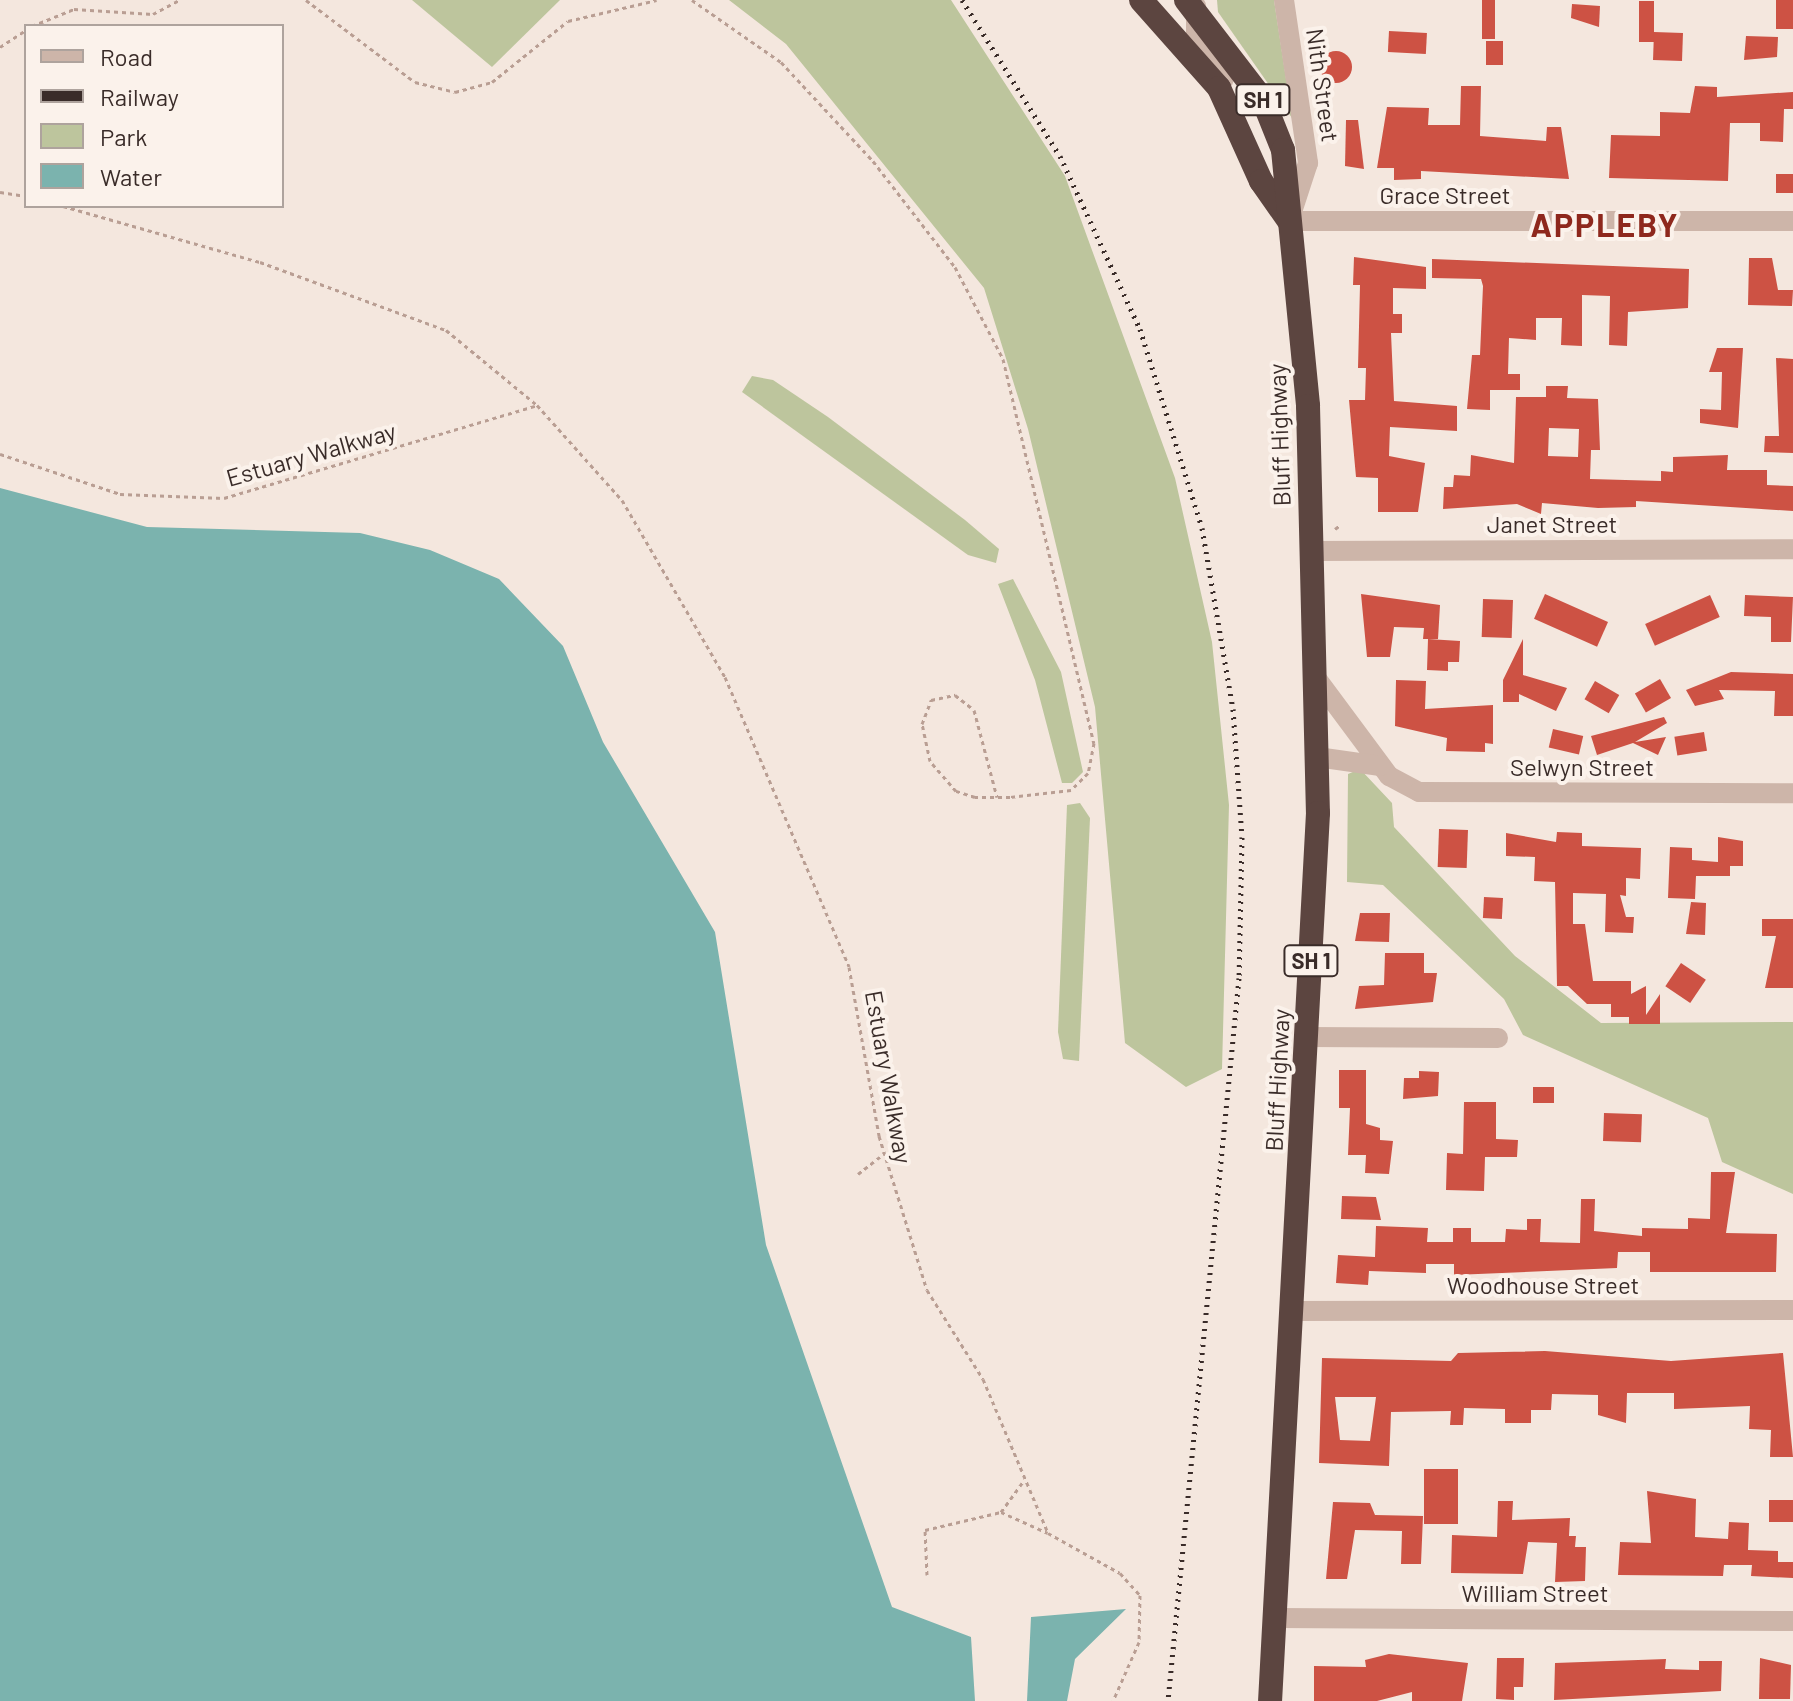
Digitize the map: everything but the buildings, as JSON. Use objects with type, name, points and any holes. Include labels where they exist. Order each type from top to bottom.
[{"type":"highway","name":"SH 1","points":[[1141,0],[1191,49],[1233,114],[1261,181],[1289,221]]},
{"type":"highway","name":"SH 1","points":[[1194,3],[1263,100],[1292,183],[1289,221]]},
{"type":"highway","name":"Bluff Highway","points":[[1270,1701],[1307,1037],[1317,757],[1308,406],[1289,221]]},
{"type":"street","name":"Nith Street","points":[[1284,0],[1308,163],[1289,221]]},
{"type":"street","points":[[1194,3],[1196,38],[1229,87],[1233,114]]},
{"type":"street","name":"Grace Street","points":[[1289,221],[1793,221]]},
{"type":"street","name":"Janet Street","points":[[1312,551],[1793,549]]},
{"type":"street","name":"Selwyn Street","points":[[1314,675],[1366,736],[1380,766],[1407,788],[1434,794],[1793,793]]},
{"type":"street","name":"Selwyn Street","points":[[1317,757],[1380,766]]},
{"type":"street","points":[[1307,1037],[1498,1038]]},
{"type":"street","name":"Woodhouse Street","points":[[1293,1311],[1793,1310]]},
{"type":"street","name":"William Street","points":[[1277,1618],[1793,1621]]},
{"type":"path","points":[[37,24],[74,9],[153,14],[179,0]]},
{"type":"path","points":[[306,0],[415,82],[455,92],[492,82],[568,21],[657,0]]},
{"type":"path","points":[[692,0],[781,62],[873,161],[955,267],[1003,359],[1094,743],[1088,773],[1071,790],[997,797],[956,791],[941,778],[923,732],[931,700],[955,695],[974,710],[997,797]]},
{"type":"path","points":[[0,47],[24,31]]},
{"type":"path","points":[[0,190],[24,196]]},
{"type":"path","name":"Estuary Walkway","points":[[70,208],[246,258],[431,324],[480,352],[537,405],[622,500],[725,677],[856,988],[884,1154],[927,1290],[983,1379],[1048,1533]]},
{"type":"path","name":"Estuary Walkway","points":[[0,454],[120,494],[224,498],[537,405]]},
{"type":"path","points":[[858,1174],[884,1154]]},
{"type":"path","points":[[1001,1512],[1024,1480]]},
{"type":"path","points":[[927,1575],[925,1530],[1001,1512],[1048,1533],[1120,1573],[1140,1595],[1139,1642],[1113,1701]]},
{"type":"green space","points":[[412,0],[560,0],[492,67]]},
{"type":"green space","points":[[729,0],[951,0],[1065,176],[1175,478],[1212,642],[1229,805],[1222,1069],[1186,1087],[1125,1043],[1095,707],[1028,429],[984,288],[786,44]]},
{"type":"green space","points":[[1217,0],[1274,0],[1292,118],[1218,12]]},
{"type":"green space","points":[[752,376],[773,380],[828,417],[965,520],[999,549],[996,563],[968,555],[742,392]]},
{"type":"green space","points":[[1013,579],[1061,672],[1083,772],[1072,783],[1062,783],[1035,680],[998,584]]},
{"type":"green space","points":[[1360,769],[1392,803],[1394,827],[1515,956],[1601,1023],[1793,1022],[1793,1194],[1722,1162],[1708,1118],[1523,1035],[1504,999],[1383,885],[1347,882],[1348,774]]},
{"type":"green space","points":[[1080,803],[1090,818],[1079,1061],[1063,1059],[1058,1032],[1067,805]]},
{"type":"water","points":[[0,488],[147,527],[360,533],[430,550],[499,579],[563,646],[603,742],[715,932],[766,1245],[892,1607],[971,1637],[975,1701],[0,1701]]},
{"type":"water","points":[[1126,1609],[1075,1659],[1067,1701],[1027,1701],[1031,1617]]},
{"type":"railway","points":[[962,0],[1060,156],[1140,329],[1202,528],[1233,709],[1242,837],[1239,978],[1168,1701]]},
{"type":"district","name":"APPLEBY","points":[[1605,224]]}]
